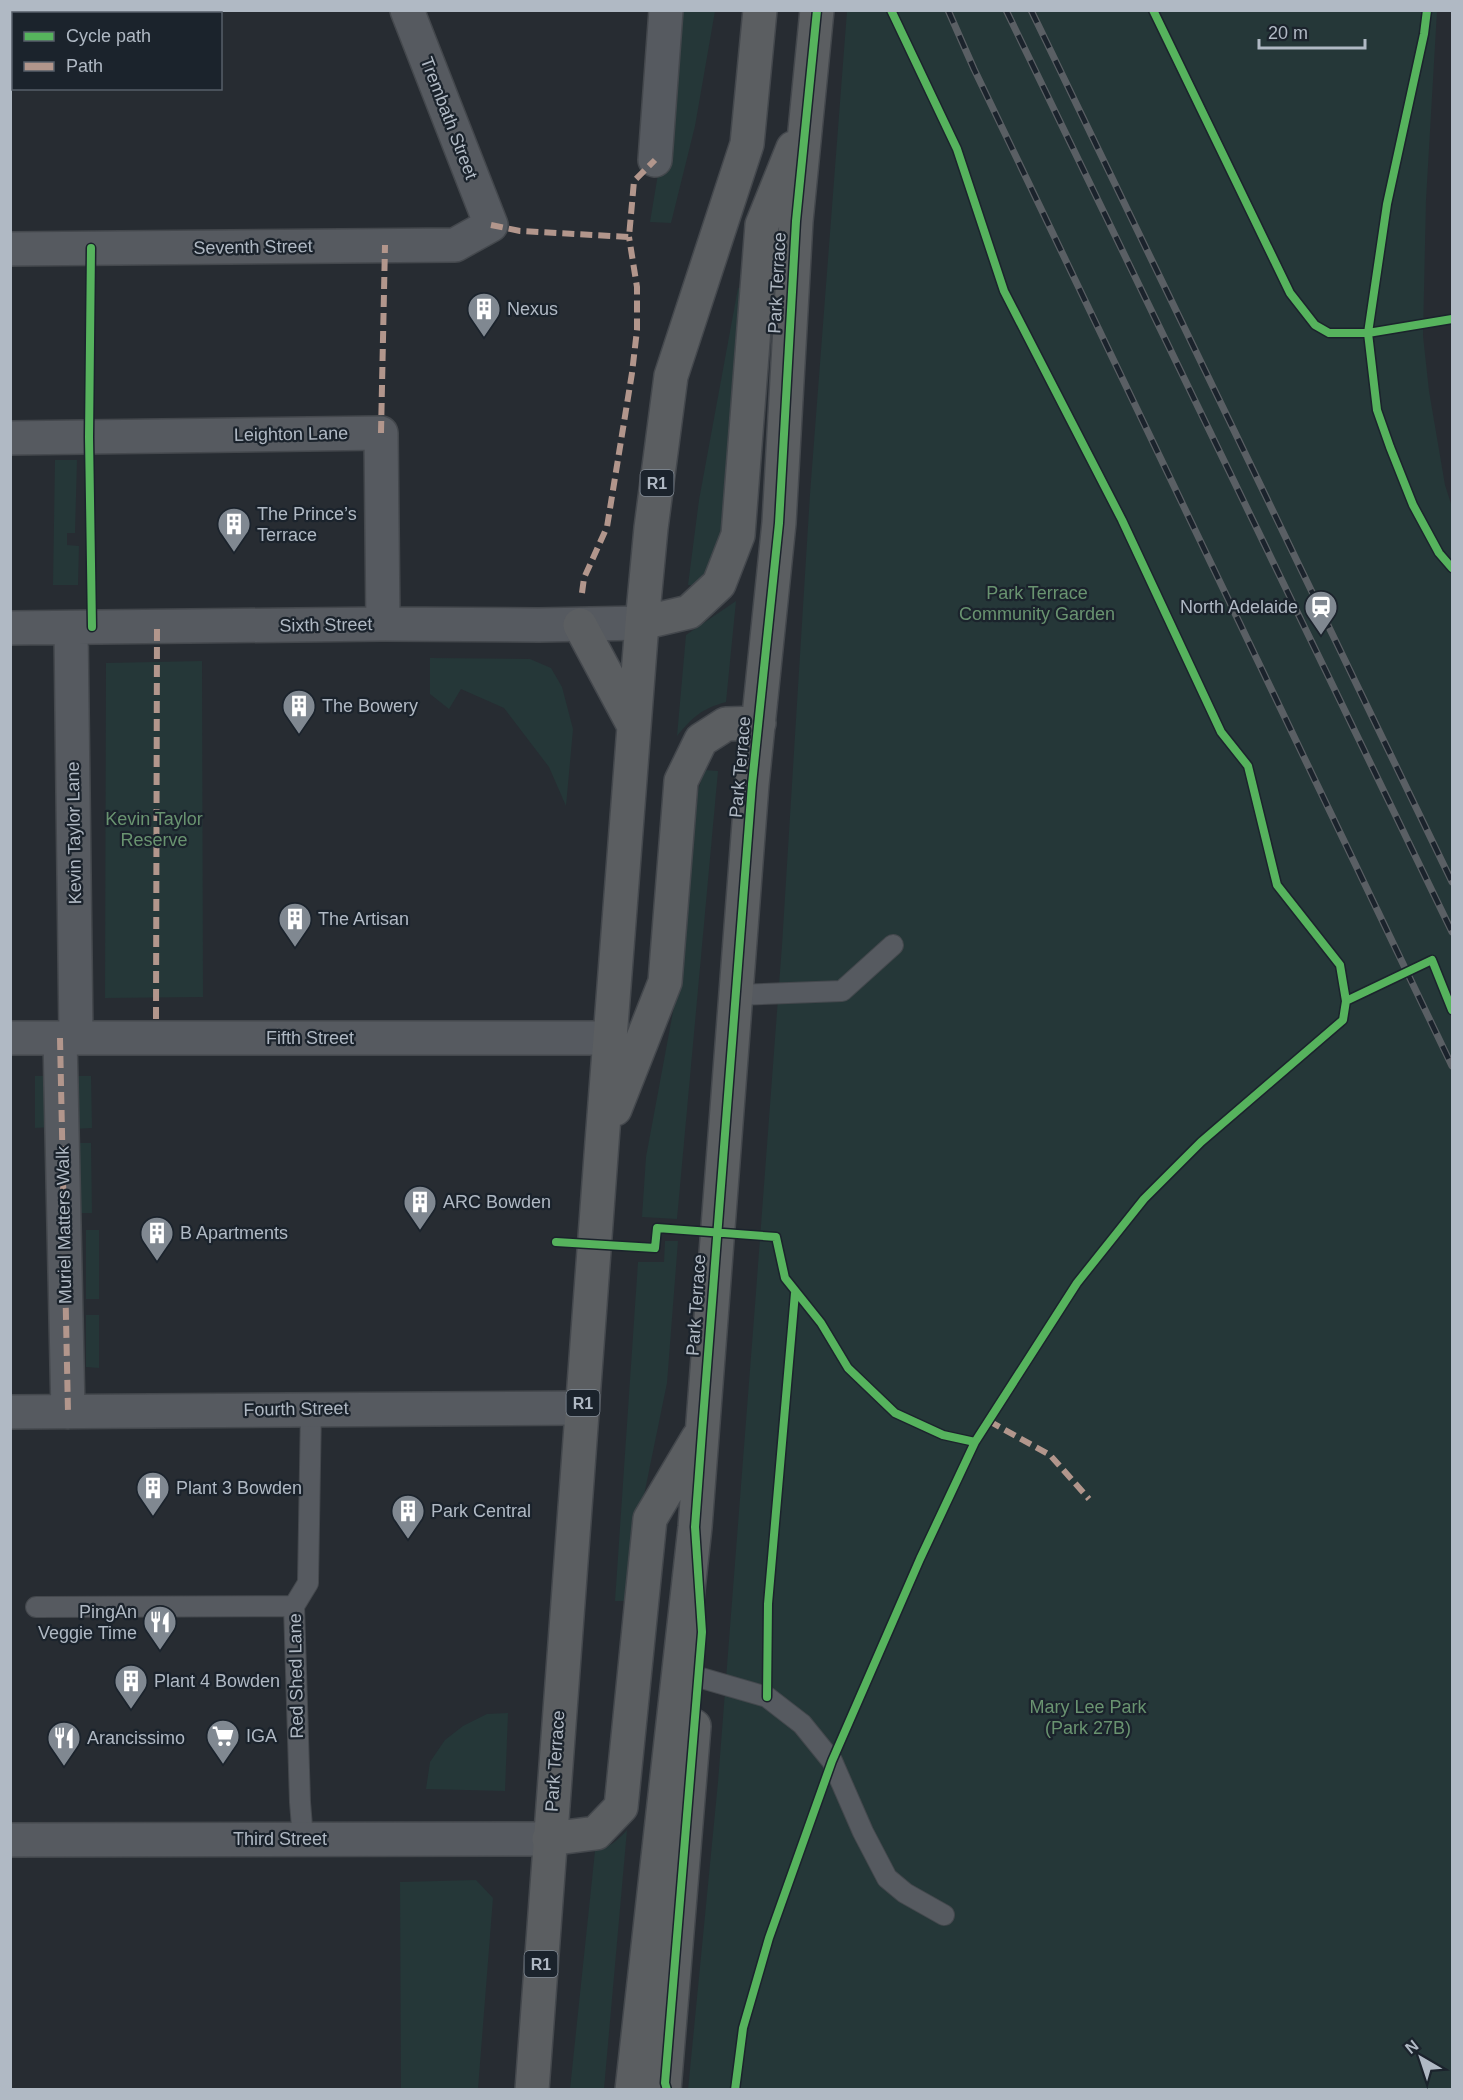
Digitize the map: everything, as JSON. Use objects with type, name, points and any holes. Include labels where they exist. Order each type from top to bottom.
[{"type":"highway","name":"Park Terrace","points":[[532,2090],[549,1839],[642,623],[670,376],[747,144],[760,10]]},
{"type":"highway","name":"Park Terrace","points":[[632,2090],[695,1527],[736,995],[779,523],[796,221],[817,19]]},
{"type":"highway","points":[[642,623],[688,612],[719,584],[738,535],[762,225],[807,110]]},
{"type":"highway","points":[[580,625],[634,726]]},
{"type":"highway","points":[[602,1142],[665,982],[681,781],[701,740],[726,724],[759,723]]},
{"type":"highway","points":[[549,1839],[596,1833],[621,1807],[650,1519],[702,1432]]},
{"type":"highway","points":[[664,2090],[702,1632],[695,1527]]},
{"type":"street","name":"Trembath Street","points":[[407,10],[491,225]]},
{"type":"street","points":[[655,160],[666,10]]},
{"type":"street","name":"Seventh Street","points":[[10,249],[455,245],[491,225]]},
{"type":"street","name":"Leighton Lane","points":[[10,438],[381,434],[383,624]]},
{"type":"street","name":"Sixth Street","points":[[10,628],[642,623]]},
{"type":"street","name":"Kevin Taylor Lane","points":[[68,1038],[71,628]]},
{"type":"street","name":"Fifth Street","points":[[10,1038],[610,1038]]},
{"type":"street","name":"Muriel Matters Walk","points":[[68,1038],[68,1412]]},
{"type":"street","name":"Fourth Street","points":[[10,1412],[582,1408]]},
{"type":"street","name":"Third Street","points":[[10,1840],[549,1839]]},
{"type":"lane","points":[[736,995],[842,992],[893,945]]},
{"type":"lane","name":"Red Shed Lane","points":[[303,1839],[294,1606],[308,1583],[311,1409]]},
{"type":"lane","points":[[36,1607],[294,1606]]},
{"type":"lane","points":[[698,1677],[767,1696],[802,1724],[832,1761],[863,1832],[887,1878],[905,1893],[944,1915]]},
{"type":"green space","points":[[679,11],[715,11],[695,126],[671,223],[650,222],[661,156]]},
{"type":"green space","name":"Mary Lee Park (Park 27B)","points":[[847,11],[1437,11],[1426,200],[1423,336],[1429,391],[1445,485],[1452,507],[1452,2089],[688,2090],[718,1782],[755,1305],[782,945],[810,494]]},
{"type":"green space","points":[[738,288],[747,289],[726,545],[704,586],[688,585],[699,500]]},
{"type":"green space","points":[[55,460],[77,460],[75,533],[67,533],[67,545],[79,546],[78,585],[53,585]]},
{"type":"green space","points":[[736,601],[726,702],[698,714],[677,736],[686,635]]},
{"type":"green space","points":[[430,658],[530,659],[551,668],[562,687],[573,729],[566,806],[549,767],[504,708],[461,689],[449,709],[430,694]]},
{"type":"green space","name":"Kevin Taylor Reserve","points":[[202,661],[203,997],[105,998],[106,663]]},
{"type":"green space","points":[[704,770],[718,771],[677,1219],[642,1217],[646,1157],[680,974],[696,798]]},
{"type":"green space","points":[[35,1076],[51,1076],[50,1127],[35,1128]]},
{"type":"green space","points":[[74,1076],[91,1076],[92,1128],[74,1129]]},
{"type":"green space","points":[[74,1143],[91,1143],[92,1213],[75,1213]]},
{"type":"green space","points":[[86,1230],[99,1230],[99,1299],[86,1299]]},
{"type":"green space","points":[[665,1241],[678,1241],[667,1383],[642,1505],[633,1601],[615,1601],[638,1262],[664,1262]]},
{"type":"green space","points":[[86,1315],[99,1315],[99,1368],[86,1367]]},
{"type":"green space","points":[[508,1713],[505,1791],[426,1789],[430,1762],[445,1740],[463,1726],[487,1714]]},
{"type":"green space","points":[[627,1830],[604,2089],[570,2089],[595,1851],[613,1843]]},
{"type":"green space","points":[[476,1880],[493,1898],[478,2089],[401,2089],[400,1882]]},
{"type":"railway","points":[[948,10],[974,69],[1452,1066]]},
{"type":"railway","points":[[1006,10],[1452,932]]},
{"type":"railway","points":[[1031,10],[1452,882]]},
{"type":"marked path","points":[[491,225],[520,231],[629,237],[634,181],[655,160]]},
{"type":"marked path","points":[[582,593],[584,578],[607,527],[632,373],[637,330],[637,287],[629,237]]},
{"type":"marked path","points":[[381,433],[385,245]]},
{"type":"marked path","points":[[156,1019],[157,627]]},
{"type":"marked path","points":[[60,1038],[68,1412]]},
{"type":"marked path","points":[[989,1421],[1050,1455],[1089,1499]]},
{"type":"cycle path","points":[[667,2090],[665,2083],[702,1632],[695,1527],[752,784],[779,523],[796,221],[817,10]]},
{"type":"cycle path","points":[[735,2090],[743,2028],[769,1938],[832,1761],[920,1559],[975,1442],[1077,1283],[1144,1199],[1201,1142],[1343,1020],[1346,1001],[1340,965],[1277,885],[1248,766],[1221,732],[1122,520],[1004,291],[957,149],[891,10]]},
{"type":"cycle path","points":[[1153,10],[1290,293],[1315,325],[1329,333],[1368,333],[1452,319]]},
{"type":"cycle path","points":[[1427,10],[1424,34],[1387,204],[1368,333],[1377,410],[1390,447],[1413,505],[1439,553],[1452,568]]},
{"type":"cycle path","points":[[91,248],[89,437],[92,627]]},
{"type":"cycle path","points":[[1346,1001],[1432,960],[1452,1010]]},
{"type":"cycle path","points":[[556,1242],[655,1248],[657,1228],[776,1237],[785,1278],[821,1323],[848,1368],[895,1413],[943,1435],[975,1442]]},
{"type":"cycle path","points":[[767,1697],[768,1604],[795,1293]]},
{"type":"place","name":"Nexus","points":[[484,338]]},
{"type":"place","name":"The Prince’s Terrace","points":[[234,553]]},
{"type":"place","name":"North Adelaide","points":[[1321,636]]},
{"type":"place","name":"The Bowery","points":[[299,735]]},
{"type":"place","name":"The Artisan","points":[[295,948]]},
{"type":"place","name":"ARC Bowden","points":[[420,1231]]},
{"type":"place","name":"B Apartments","points":[[157,1262]]},
{"type":"place","name":"Plant 3 Bowden","points":[[153,1517]]},
{"type":"place","name":"Park Central","points":[[408,1540]]},
{"type":"place","name":"PingAn Veggie Time","points":[[160,1651]]},
{"type":"place","name":"Plant 4 Bowden","points":[[131,1710]]},
{"type":"place","name":"IGA","points":[[223,1765]]},
{"type":"place","name":"Arancissimo","points":[[64,1767]]},
{"type":"park label","name":"Park Terrace Community Garden","points":[[1037,603]]}]
